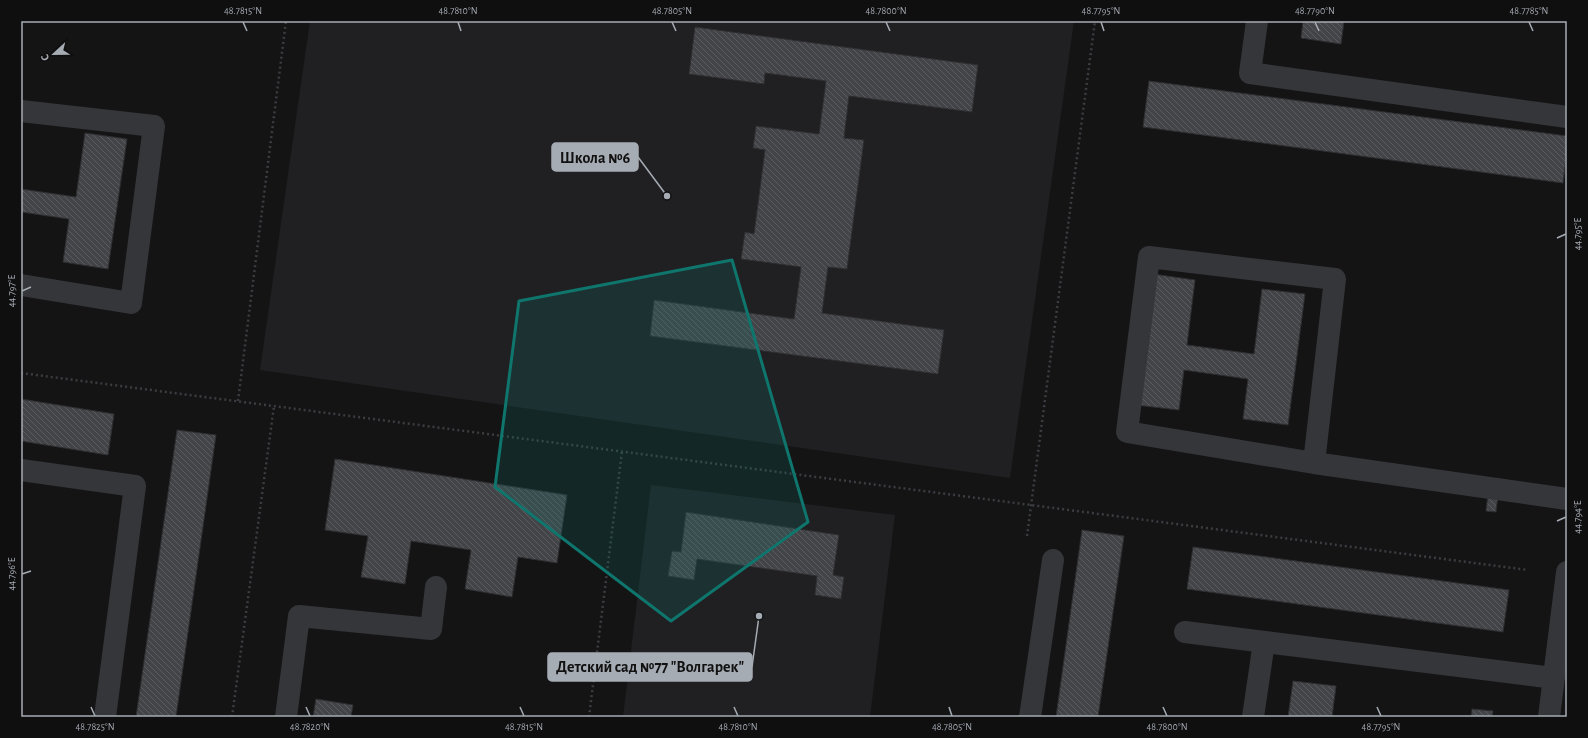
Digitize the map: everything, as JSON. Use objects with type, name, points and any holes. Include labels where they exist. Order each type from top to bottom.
[{"type":"lane","points":[[1257,21],[1250,73],[1567,117]]},
{"type":"lane","points":[[21,111],[154,126],[131,303],[21,286]]},
{"type":"lane","points":[[1314,463],[1335,279],[1149,257],[1127,432],[1314,463],[1567,499]]},
{"type":"lane","points":[[21,470],[135,486],[106,717]]},
{"type":"lane","points":[[1030,717],[1053,560]]},
{"type":"lane","points":[[1549,717],[1567,572]]},
{"type":"lane","points":[[286,717],[299,616],[431,629],[436,587]]},
{"type":"lane","points":[[1185,632],[1554,678]]},
{"type":"lane","points":[[1253,717],[1264,642]]},
{"type":"path","points":[[238,401],[286,21]]},
{"type":"path","points":[[1027,536],[1095,21]]},
{"type":"path","points":[[21,373],[1528,570]]},
{"type":"path","points":[[232,717],[274,406]]},
{"type":"path","points":[[589,717],[622,451]]},
{"type":"highlighted area","points":[[732,260],[808,522],[671,621],[495,487],[519,301]]},
{"type":"shaded area","points":[[310,21],[1074,21],[1010,478],[260,370]]},
{"type":"shaded area","points":[[651,485],[895,515],[870,717],[623,717]]},
{"type":"building","points":[[1303,21],[1344,21],[1341,44],[1301,38]]},
{"type":"building","points":[[695,27],[978,65],[972,112],[849,96],[844,138],[864,140],[847,269],[828,267],[822,313],[944,330],[938,374],[650,336],[654,300],[794,319],[801,267],[741,259],[745,232],[754,234],[765,150],[753,148],[756,126],[819,134],[826,81],[765,73],[764,84],[689,74]]},
{"type":"building","points":[[1149,81],[1567,136],[1563,183],[1143,127]]},
{"type":"building","points":[[85,133],[127,139],[108,269],[63,262],[69,219],[21,212],[21,189],[76,197]]},
{"type":"building","points":[[1153,274],[1195,280],[1187,345],[1254,354],[1262,289],[1305,294],[1288,425],[1243,419],[1248,379],[1184,370],[1179,410],[1136,405]]},
{"type":"building","points":[[21,399],[114,414],[108,455],[21,441]]},
{"type":"building","points":[[177,430],[216,435],[176,717],[136,717]]},
{"type":"building","points":[[335,459],[567,495],[557,563],[518,557],[512,597],[465,589],[471,550],[411,541],[405,584],[361,577],[368,536],[325,530]]},
{"type":"building","points":[[1488,494],[1498,495],[1496,512],[1486,511]]},
{"type":"building","points":[[686,512],[839,535],[833,575],[844,577],[841,599],[815,595],[817,576],[697,559],[694,580],[668,576],[672,551],[681,552]]},
{"type":"building","points":[[1082,530],[1124,536],[1098,717],[1056,717]]},
{"type":"building","points":[[1193,547],[1509,590],[1503,632],[1187,589]]},
{"type":"building","points":[[1293,681],[1336,686],[1332,717],[1288,717]]},
{"type":"building","points":[[316,699],[353,705],[351,717],[313,717]]},
{"type":"building","points":[[1472,709],[1493,711],[1492,717],[1471,717]]},
{"type":"place","name":"Школа №6","points":[[667,196]]},
{"type":"place","name":"Детский сад №77 \"Волгарек\"","points":[[759,616]]}]
